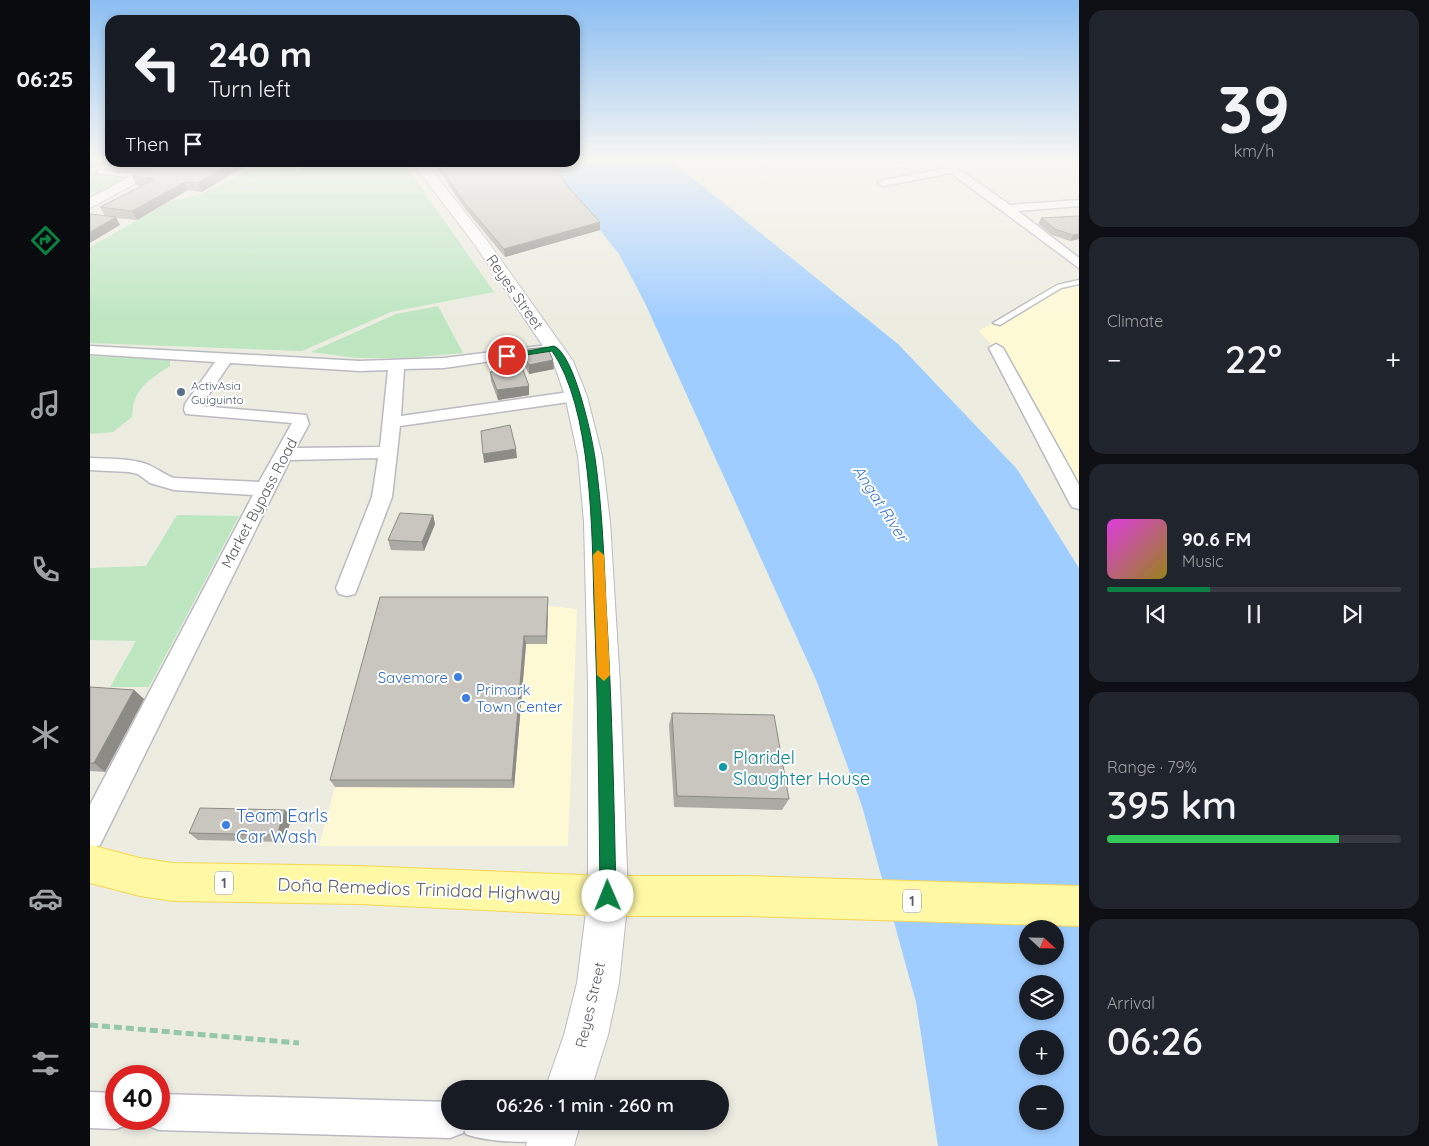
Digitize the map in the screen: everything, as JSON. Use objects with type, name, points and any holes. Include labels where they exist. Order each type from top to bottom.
[{"type":"main road","name":"Doña Remedios Trinidad Highway","points":[[90,864],[140,877],[173,882],[369,885],[608,896],[744,896],[1079,906]]},
{"type":"street","name":"Reyes Street","points":[[459,213],[481,242],[563,361],[576,396],[590,456],[597,522],[604,685],[608,896],[598,983],[586,1035],[571,1080]]},
{"type":"street","points":[[1013,213],[1079,264]]},
{"type":"street","points":[[1022,221],[1041,219]]},
{"type":"street","points":[[1059,249],[1072,246]]},
{"type":"street","points":[[90,350],[226,357],[313,364],[396,366],[491,358],[554,348]]},
{"type":"street","points":[[996,348],[1079,502]]},
{"type":"street","name":"Market Bypass Road","points":[[90,835],[265,489],[286,454],[300,424],[300,419],[192,410],[193,404],[226,357]]},
{"type":"street","points":[[347,588],[382,497],[392,422],[396,366]]},
{"type":"street","points":[[392,422],[576,396]]},
{"type":"street","points":[[286,454],[388,452]]},
{"type":"street","points":[[90,464],[130,466],[144,470],[157,479],[174,484],[265,489]]},
{"type":"street","points":[[90,1110],[105,1111]]},
{"type":"street","points":[[170,1112],[441,1120]]},
{"type":"lane","points":[[997,323],[1059,286],[1079,282]]},
{"type":"path","points":[[90,1025],[299,1043]]},
{"type":"shaded area","points":[[1079,282],[1079,493],[1001,355],[979,331],[1055,283]]},
{"type":"shaded area","name":"Primark Town Center","points":[[383,606],[548,606],[577,609],[568,846],[319,846]]},
{"type":"green space","points":[[149,213],[439,213],[494,292],[391,312],[302,351],[90,343],[90,257],[92,255],[90,255],[90,247]]},
{"type":"green space","points":[[438,306],[463,353],[408,358],[357,358],[311,352],[396,314]]},
{"type":"green space","points":[[90,356],[170,360],[170,366],[143,386],[135,399],[132,417],[113,432],[90,434]]},
{"type":"green space","points":[[177,515],[239,516],[149,687],[110,687],[136,641],[90,640],[90,568],[146,566]]},
{"type":"water","name":"Angat River","points":[[586,213],[736,213],[898,344],[1017,469],[1079,568],[1079,1146],[938,1146],[916,1002],[862,806],[817,682],[645,303],[619,254]]},
{"type":"building","points":[[474,213],[592,213],[600,222],[504,249]]},
{"type":"building","points":[[90,214],[116,217],[90,232]]},
{"type":"building","points":[[1079,216],[1079,234],[1073,235],[1055,229],[1041,218]]},
{"type":"building","points":[[547,347],[553,360],[529,365],[520,350]]},
{"type":"building","points":[[522,367],[529,386],[497,390],[490,372]]},
{"type":"building","points":[[510,425],[516,449],[483,454],[481,431]]},
{"type":"building","points":[[400,513],[433,515],[422,542],[388,540]]},
{"type":"building","points":[[380,597],[548,597],[546,636],[524,636],[512,780],[330,780]]},
{"type":"building","points":[[90,687],[134,690],[94,763],[90,763]]},
{"type":"building","name":"Plaridel Slaughter House","points":[[672,713],[774,715],[789,799],[677,796]]},
{"type":"building","points":[[200,808],[285,810],[277,835],[189,833]]},
{"type":"slow traffic","points":[[598,555],[604,675]]},
{"type":"place","name":"ActivAsia Guiguinto","points":[[181,392]]},
{"type":"place","name":"Savemore","points":[[458,677]]},
{"type":"place","name":"Primark Town Center","points":[[466,698]]},
{"type":"place","name":"Plaridel Slaughter House","points":[[723,767]]},
{"type":"place","name":"Team Earls Car Wash","points":[[226,825]]},
{"type":"route","points":[[507,356],[554,348],[563,361],[570,377],[590,456],[597,522],[604,685],[608,896]]}]
